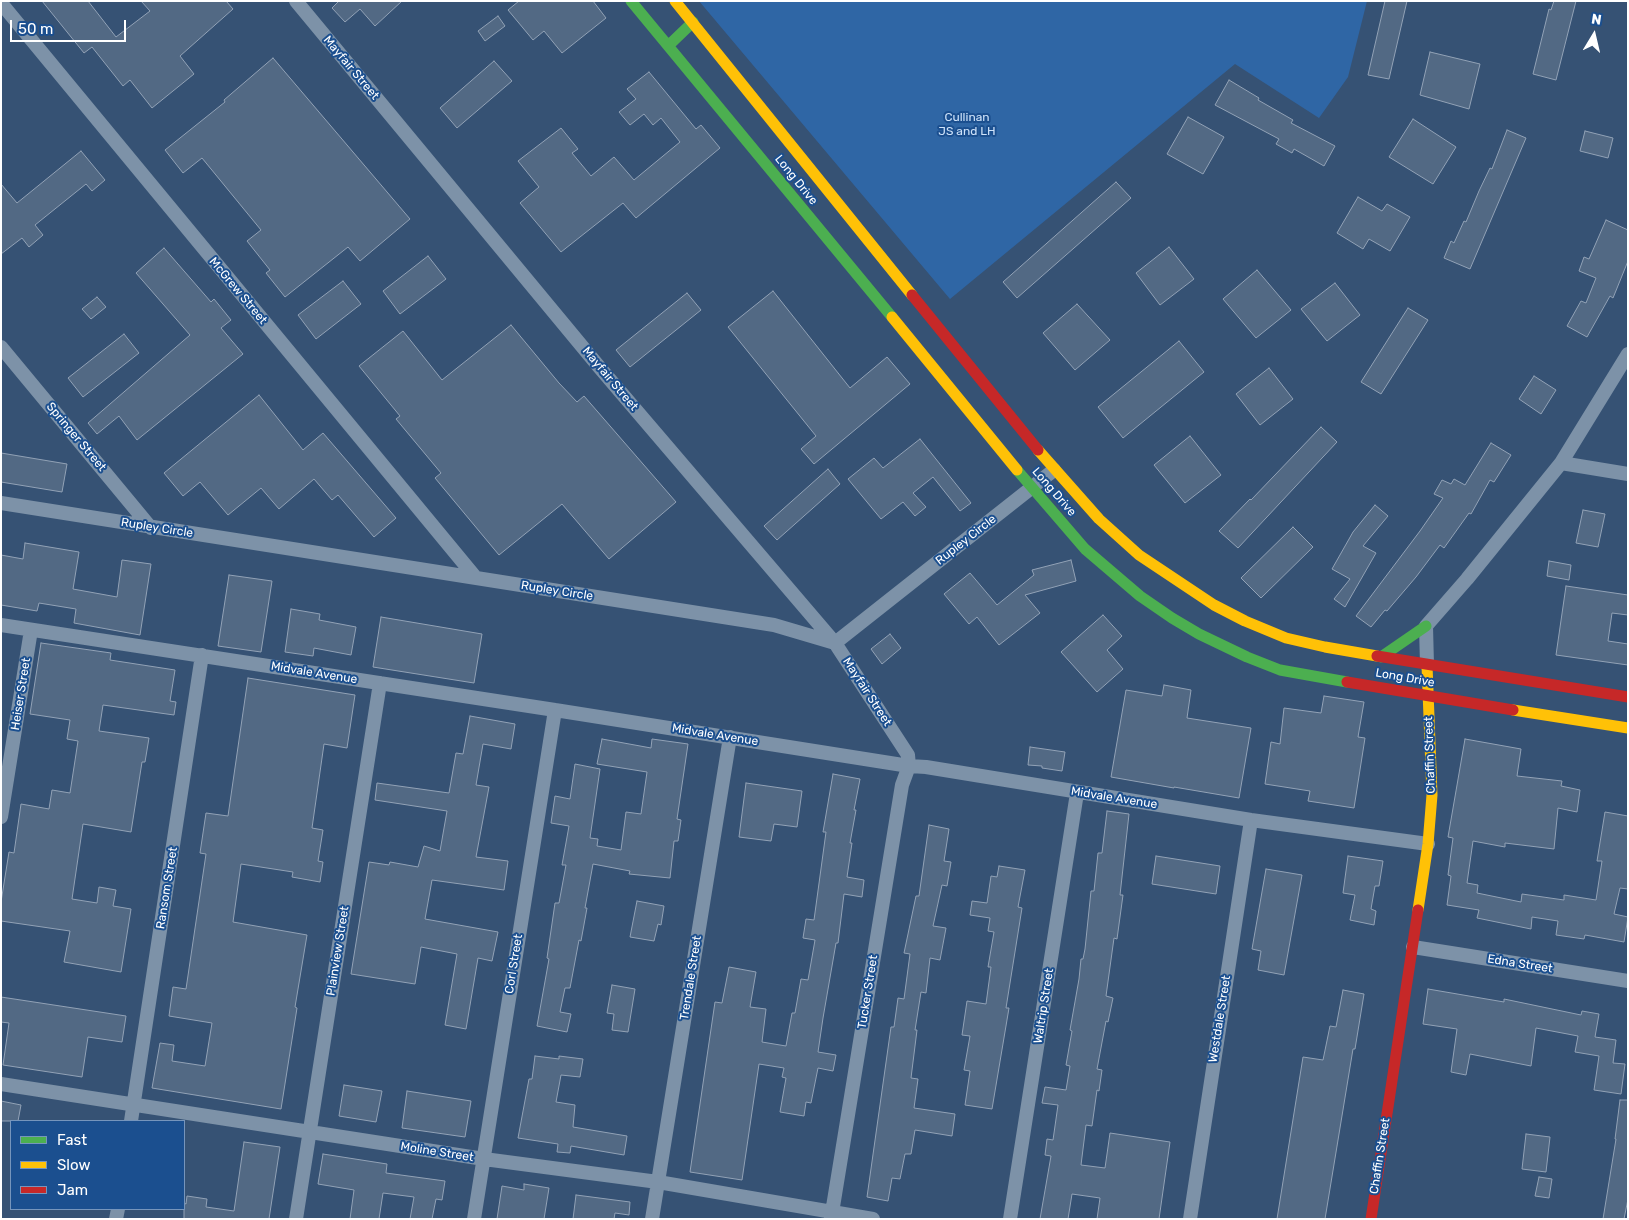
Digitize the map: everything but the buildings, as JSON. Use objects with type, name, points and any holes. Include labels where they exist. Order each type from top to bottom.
[{"type":"main road","name":"Long Drive","points":[[631,1],[789,187],[902,331],[1032,488],[1085,549],[1140,596],[1172,618],[1201,630],[1248,658],[1280,670],[1628,728]]},
{"type":"main road","name":"Long Drive","points":[[675,1],[808,172],[1054,470],[1099,520],[1139,555],[1212,608],[1286,638],[1381,657],[1628,697]]},
{"type":"main road","points":[[668,46],[693,22]]},
{"type":"main road","points":[[902,331],[931,319]]},
{"type":"main road","points":[[1381,657],[1426,626]]},
{"type":"main road","name":"Chaffin Street","points":[[1370,1219],[1428,844],[1432,795],[1427,664]]},
{"type":"street","name":"Mayfair Street","points":[[296,1],[600,368],[836,644],[908,756],[909,766]]},
{"type":"street","name":"McGrew Street","points":[[1,3],[476,578]]},
{"type":"street","name":"Springer Street","points":[[1,347],[151,528]]},
{"type":"street","points":[[1426,626],[1467,579],[1561,463],[1628,354]]},
{"type":"street","points":[[1561,463],[1628,474]]},
{"type":"street","name":"Rupley Circle","points":[[1,503],[774,625],[836,644],[1054,470]]},
{"type":"street","name":"Midvale Avenue","points":[[1,625],[909,766],[926,767],[1250,820],[1428,844]]},
{"type":"street","name":"Chaffin Street","points":[[1426,626],[1427,664]]},
{"type":"street","name":"Heiser Street","points":[[1,817],[30,630]]},
{"type":"street","name":"Ransom Street","points":[[131,1120],[202,655]]},
{"type":"street","name":"Plainview Street","points":[[296,1219],[380,683]]},
{"type":"street","name":"Corl Street","points":[[474,1219],[555,710]]},
{"type":"street","name":"Trendale Street","points":[[652,1219],[730,737]]},
{"type":"street","name":"Tucker Street","points":[[831,1216],[902,785],[909,766]]},
{"type":"street","name":"Waltrip Street","points":[[1010,1219],[1078,793]]},
{"type":"street","name":"Westdale Street","points":[[1190,1219],[1250,820]]},
{"type":"street","name":"Edna Street","points":[[1413,947],[1628,980]]},
{"type":"street","name":"Moline Street","points":[[1,1084],[484,1159],[658,1182],[831,1216],[874,1219]]},
{"type":"green space","name":"Cullinan JS and LH","points":[[699,1],[1367,1],[1348,77],[1319,118],[1235,64],[950,299]]},
{"type":"traffic: fast","points":[[631,1],[892,317]]},
{"type":"traffic: fast","points":[[668,46],[693,22]]},
{"type":"traffic: fast","points":[[1017,470],[1085,549],[1140,596],[1172,618],[1199,634],[1247,657],[1280,670],[1347,682]]},
{"type":"traffic: fast","points":[[1381,657],[1426,626]]},
{"type":"traffic: slow","points":[[675,1],[912,295]]},
{"type":"traffic: slow","points":[[892,317],[1017,470]]},
{"type":"traffic: slow","points":[[1038,450],[1099,519],[1139,555],[1214,605],[1245,621],[1286,638],[1377,656]]},
{"type":"traffic: slow","points":[[1418,910],[1428,844],[1432,795],[1427,665]]},
{"type":"traffic: slow","points":[[1513,710],[1628,728]]},
{"type":"traffic: jam","points":[[912,295],[1038,450]]},
{"type":"traffic: jam","points":[[1377,656],[1628,697]]},
{"type":"traffic: jam","points":[[1347,682],[1513,710]]},
{"type":"traffic: jam","points":[[1371,1219],[1418,910]]}]
